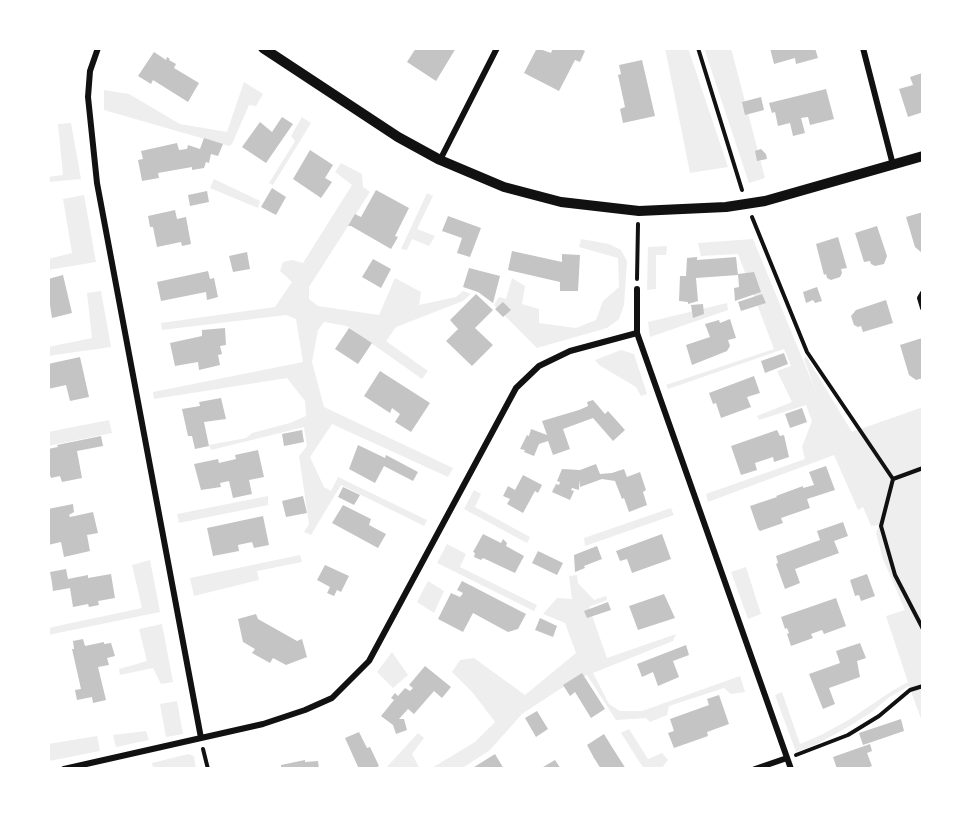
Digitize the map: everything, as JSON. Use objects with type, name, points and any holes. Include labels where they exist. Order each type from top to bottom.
[{"type":"street","points":[[98,48],[90,71],[88,97],[97,183],[201,738]]},
{"type":"street","points":[[263,48],[389,132],[440,160],[504,187],[561,202],[639,211],[726,207],[765,201],[923,156]]},
{"type":"street","points":[[440,160],[497,48]]},
{"type":"street","points":[[862,48],[893,165]]},
{"type":"street","points":[[637,289],[637,333],[791,769]]},
{"type":"street","points":[[923,293],[920,298],[923,308]]},
{"type":"street","points":[[64,769],[263,724],[332,699],[369,661],[516,388],[539,366],[570,351],[637,333]]},
{"type":"street","points":[[755,769],[787,758]]},
{"type":"path","points":[[698,48],[747,204],[807,352],[893,479],[881,526],[895,575],[923,629]]},
{"type":"path","points":[[637,289],[638,237]]},
{"type":"path","points":[[893,479],[923,468]]},
{"type":"path","points":[[787,758],[848,735],[879,716],[910,690],[923,686]]},
{"type":"path","points":[[201,738],[208,769]]},
{"type":"shaded area","points":[[665,48],[688,48],[728,167],[690,173]]},
{"type":"shaded area","points":[[704,48],[731,48],[765,178],[749,183]]},
{"type":"shaded area","points":[[244,82],[263,94],[256,106],[249,105],[232,144],[229,146],[104,110],[104,90],[129,94],[180,124],[227,132]]},
{"type":"shaded area","points":[[302,117],[311,123],[273,185],[269,183],[295,141],[291,136]]},
{"type":"shaded area","points":[[71,123],[81,179],[48,182],[48,177],[63,175],[58,124]]},
{"type":"shaded area","points":[[341,163],[362,174],[363,187],[370,192],[309,287],[309,299],[318,306],[379,315],[395,278],[421,292],[419,305],[456,297],[463,291],[471,294],[463,301],[396,327],[386,341],[428,371],[422,379],[347,326],[324,322],[318,330],[312,362],[324,407],[453,468],[448,477],[332,424],[310,457],[324,487],[331,491],[338,477],[427,520],[424,526],[341,485],[311,535],[304,532],[309,524],[299,456],[307,446],[304,427],[211,450],[209,445],[246,438],[252,433],[290,423],[306,416],[305,401],[287,378],[154,399],[153,392],[303,362],[296,319],[286,315],[162,330],[161,323],[275,307],[292,282],[280,271],[283,262],[292,260],[303,263],[352,185],[335,172]]},
{"type":"shaded area","points":[[214,179],[260,201],[258,208],[210,188]]},
{"type":"shaded area","points":[[427,193],[433,196],[417,229],[435,236],[429,246],[412,239],[407,250],[401,249]]},
{"type":"shaded area","points":[[84,195],[96,262],[48,270],[48,259],[72,253],[63,199]]},
{"type":"shaded area","points":[[581,239],[609,244],[621,250],[627,261],[624,305],[619,319],[607,328],[537,348],[494,305],[499,297],[506,299],[512,278],[525,286],[522,304],[539,309],[539,323],[576,328],[596,320],[603,301],[619,287],[618,258],[579,247]]},
{"type":"shaded area","points":[[753,239],[817,394],[804,359],[806,356],[852,432],[923,407],[923,724],[909,686],[848,727],[817,744],[796,752],[775,695],[782,692],[800,744],[850,719],[908,682],[886,616],[905,610],[883,559],[876,533],[879,525],[871,526],[863,507],[858,510],[834,455],[708,502],[706,494],[805,459],[802,447],[812,421],[806,405],[759,420],[757,416],[792,402],[777,371],[791,366],[784,349],[668,389],[666,385],[774,349],[738,254],[701,256],[698,243]]},
{"type":"shaded area","points":[[667,246],[666,255],[656,255],[656,289],[647,290],[648,247]]},
{"type":"shaded area","points":[[101,291],[111,347],[48,356],[48,347],[92,338],[87,293]]},
{"type":"shaded area","points":[[727,303],[728,310],[650,337],[648,322]]},
{"type":"shaded area","points":[[621,350],[634,354],[647,394],[641,396],[636,387],[599,365],[595,360]]},
{"type":"shaded area","points":[[109,420],[112,433],[48,446],[48,432]]},
{"type":"shaded area","points":[[474,490],[481,494],[475,507],[530,537],[527,543],[464,509]]},
{"type":"shaded area","points":[[268,496],[268,505],[179,523],[177,514]]},
{"type":"shaded area","points":[[671,508],[674,515],[585,546],[584,538]]},
{"type":"shaded area","points":[[447,544],[466,554],[460,567],[537,605],[534,611],[437,563]]},
{"type":"shaded area","points":[[300,555],[302,562],[257,571],[259,580],[194,596],[190,578]]},
{"type":"shaded area","points":[[150,560],[160,612],[48,635],[48,628],[142,608],[132,565]]},
{"type":"shaded area","points":[[746,567],[761,614],[748,619],[731,572]]},
{"type":"shaded area","points":[[577,575],[578,583],[594,600],[606,596],[607,600],[589,607],[607,658],[676,634],[673,641],[593,673],[609,704],[620,711],[642,711],[740,676],[745,692],[731,694],[724,688],[669,706],[667,715],[650,722],[646,718],[616,720],[587,675],[560,689],[522,714],[490,750],[461,769],[430,769],[475,742],[495,722],[473,693],[452,672],[460,660],[474,658],[525,695],[576,653],[565,623],[543,614],[557,598],[572,599],[569,576]]},
{"type":"shaded area","points":[[428,581],[444,591],[434,613],[417,602]]},
{"type":"shaded area","points":[[162,624],[173,682],[161,684],[153,668],[120,675],[119,669],[147,661],[139,629]]},
{"type":"shaded area","points":[[392,652],[408,675],[393,688],[377,672]]},
{"type":"shaded area","points":[[177,701],[183,734],[166,737],[160,704]]},
{"type":"shaded area","points":[[629,729],[648,759],[662,753],[668,760],[661,769],[644,769],[621,733]]},
{"type":"shaded area","points":[[146,731],[149,740],[116,747],[113,735]]},
{"type":"shaded area","points":[[418,733],[424,738],[412,754],[420,769],[385,769]]},
{"type":"shaded area","points":[[97,736],[100,751],[49,761],[48,744]]},
{"type":"shaded area","points":[[188,754],[194,756],[196,769],[156,769],[153,767],[152,763]]},
{"type":"building","points":[[416,48],[427,50],[428,48],[456,48],[436,81],[407,62]]},
{"type":"building","points":[[537,48],[551,53],[553,48],[579,48],[585,51],[580,62],[575,60],[559,91],[524,73]]},
{"type":"building","points":[[770,48],[815,48],[818,58],[796,64],[795,58],[774,64]]},
{"type":"building","points":[[154,52],[166,60],[167,57],[170,59],[176,64],[174,68],[199,83],[188,102],[153,80],[151,84],[138,76]]},
{"type":"building","points":[[642,60],[655,116],[623,123],[620,109],[625,107],[618,75],[621,74],[619,65]]},
{"type":"building","points":[[922,73],[923,112],[908,117],[899,89],[913,85],[910,77]]},
{"type":"building","points":[[826,89],[834,119],[810,125],[808,117],[801,118],[805,133],[793,136],[790,123],[778,126],[775,112],[772,113],[769,103]]},
{"type":"building","points":[[761,97],[764,110],[745,115],[742,102]]},
{"type":"building","points":[[282,117],[293,124],[266,163],[242,147],[260,122],[272,132]]},
{"type":"building","points":[[204,138],[223,144],[218,156],[211,154],[209,163],[206,162],[204,168],[192,170],[192,167],[158,173],[159,178],[142,181],[138,160],[143,159],[141,151],[177,143],[179,150],[187,149],[188,145],[200,149]]},
{"type":"building","points":[[761,149],[767,159],[757,161],[755,151]]},
{"type":"building","points":[[310,150],[333,165],[325,178],[332,182],[321,198],[293,179]]},
{"type":"building","points":[[272,188],[286,197],[276,215],[261,207]]},
{"type":"building","points":[[376,190],[409,208],[391,249],[348,226],[355,214],[361,217]]},
{"type":"building","points":[[207,191],[209,202],[190,206],[188,195]]},
{"type":"building","points":[[175,210],[177,219],[186,217],[191,244],[182,246],[181,242],[157,247],[148,216]]},
{"type":"building","points":[[923,212],[922,253],[915,247],[906,217]]},
{"type":"building","points":[[448,216],[481,228],[470,257],[457,253],[462,238],[442,231]]},
{"type":"building","points":[[877,226],[887,256],[884,264],[875,266],[870,261],[864,262],[855,233]]},
{"type":"building","points":[[838,237],[847,268],[841,269],[840,277],[831,280],[826,274],[824,275],[816,244]]},
{"type":"building","points":[[512,251],[562,262],[562,254],[580,255],[578,291],[560,291],[560,282],[508,270]]},
{"type":"building","points":[[247,252],[250,269],[233,272],[229,256]]},
{"type":"building","points":[[697,257],[697,260],[736,257],[738,275],[696,278],[698,301],[688,304],[688,302],[679,301],[680,276],[686,276],[687,258]]},
{"type":"building","points":[[373,259],[391,269],[381,288],[362,277]]},
{"type":"building","points":[[469,268],[500,276],[493,303],[478,292],[463,287]]},
{"type":"building","points":[[208,271],[210,279],[214,278],[218,297],[207,300],[206,292],[161,301],[157,282]]},
{"type":"building","points":[[754,272],[761,292],[735,301],[734,288],[739,287],[738,274]]},
{"type":"building","points":[[63,275],[72,313],[52,318],[50,305],[48,306],[48,279]]},
{"type":"building","points":[[817,287],[822,301],[815,303],[813,300],[806,303],[803,292]]},
{"type":"building","points":[[476,294],[493,310],[475,328],[493,345],[472,366],[446,341],[458,329],[450,320]]},
{"type":"building","points":[[762,294],[766,303],[741,311],[738,302]]},
{"type":"building","points":[[886,300],[893,323],[863,332],[861,326],[854,325],[851,316],[856,310]]},
{"type":"building","points":[[503,302],[511,310],[503,317],[495,309]]},
{"type":"building","points":[[703,304],[704,314],[693,318],[691,305]]},
{"type":"building","points":[[730,319],[736,338],[728,340],[730,346],[727,351],[692,365],[686,345],[710,337],[705,324],[719,320],[720,323]]},
{"type":"building","points":[[225,328],[226,345],[220,346],[222,354],[218,355],[220,365],[199,370],[198,362],[175,366],[170,343],[202,336],[202,330]]},
{"type":"building","points":[[349,328],[372,343],[358,364],[335,349]]},
{"type":"building","points":[[922,338],[923,378],[916,380],[909,375],[900,345]]},
{"type":"building","points":[[784,353],[788,364],[765,373],[761,361]]},
{"type":"building","points":[[80,357],[89,397],[70,401],[66,385],[48,389],[48,364]]},
{"type":"building","points":[[380,371],[430,403],[411,432],[395,422],[400,414],[392,408],[390,413],[364,396]]},
{"type":"building","points":[[754,376],[760,393],[747,397],[751,407],[721,418],[716,403],[713,404],[709,393]]},
{"type":"building","points":[[221,398],[226,419],[204,422],[209,446],[195,449],[192,436],[188,436],[182,409],[200,406],[199,402]]},
{"type":"building","points":[[593,400],[605,414],[608,411],[625,430],[613,441],[593,418],[563,429],[570,449],[553,455],[548,441],[539,444],[534,456],[520,449],[531,429],[547,435],[542,421],[579,410],[588,406],[587,402]]},
{"type":"building","points":[[802,408],[807,422],[790,428],[785,414]]},
{"type":"building","points":[[302,430],[304,442],[284,446],[282,434]]},
{"type":"building","points":[[777,430],[780,436],[784,435],[789,457],[774,462],[773,457],[755,463],[757,470],[741,475],[731,446]]},
{"type":"building","points":[[101,436],[103,446],[77,451],[82,478],[62,482],[60,476],[51,478],[48,469],[48,449]]},
{"type":"building","points":[[358,445],[385,458],[386,455],[418,472],[413,481],[384,466],[375,483],[349,469]]},
{"type":"building","points":[[258,450],[264,477],[249,480],[252,494],[233,498],[229,481],[220,483],[221,487],[201,490],[194,464],[218,459],[219,463],[236,459],[235,455]]},
{"type":"building","points":[[596,464],[600,474],[624,469],[627,477],[640,472],[646,490],[643,492],[647,505],[629,512],[615,481],[602,479],[580,487],[579,480],[579,490],[572,488],[571,490],[574,491],[570,500],[552,492],[556,484],[559,485],[560,482],[557,481],[562,469],[580,470]]},
{"type":"building","points":[[826,466],[835,490],[807,499],[810,508],[781,518],[783,523],[760,531],[758,529],[750,506],[803,486],[803,488],[814,485],[809,472]]},
{"type":"building","points":[[523,475],[542,485],[538,493],[535,491],[523,513],[507,504],[510,499],[503,496],[508,486],[515,490]]},
{"type":"building","points":[[343,487],[360,495],[354,505],[338,497]]},
{"type":"building","points":[[303,496],[307,513],[286,517],[282,501]]},
{"type":"building","points":[[73,504],[74,512],[69,515],[70,517],[93,512],[98,533],[87,535],[90,551],[64,557],[61,542],[48,545],[48,509]]},
{"type":"building","points":[[343,505],[371,519],[369,525],[386,534],[378,548],[332,523]]},
{"type":"building","points":[[263,516],[269,545],[254,548],[252,542],[238,545],[239,551],[213,556],[207,528]]},
{"type":"building","points":[[843,522],[848,536],[834,541],[839,553],[795,569],[800,583],[785,589],[776,564],[778,563],[776,556],[820,540],[817,531]]},
{"type":"building","points":[[483,534],[501,543],[503,539],[507,543],[506,546],[524,556],[515,573],[483,558],[481,560],[474,557],[473,552]]},
{"type":"building","points":[[662,534],[671,559],[632,573],[627,559],[620,561],[616,551]]},
{"type":"building","points":[[597,546],[602,559],[575,572],[574,555]]},
{"type":"building","points":[[538,551],[563,563],[557,575],[532,563]]},
{"type":"building","points":[[325,565],[349,576],[341,592],[337,590],[334,596],[327,593],[330,587],[317,580]]},
{"type":"building","points":[[66,569],[68,579],[111,574],[115,598],[98,601],[99,605],[89,607],[88,604],[73,607],[70,588],[53,591],[50,572]]},
{"type":"building","points":[[867,574],[875,596],[861,601],[859,595],[855,596],[850,580]]},
{"type":"building","points":[[462,581],[526,614],[518,629],[508,632],[473,613],[463,632],[438,619],[451,593],[460,597],[463,593],[457,590]]},
{"type":"building","points":[[664,594],[675,618],[638,630],[629,606]]},
{"type":"building","points":[[836,598],[846,626],[824,634],[822,630],[811,634],[813,638],[791,646],[787,634],[789,633],[781,617]]},
{"type":"building","points":[[608,602],[611,610],[587,618],[584,611]]},
{"type":"building","points":[[256,614],[258,619],[297,641],[302,639],[307,657],[286,665],[273,658],[270,663],[252,653],[255,649],[243,642],[238,619]]},
{"type":"building","points":[[540,618],[557,626],[553,637],[535,630]]},
{"type":"building","points":[[83,639],[85,646],[111,643],[115,656],[107,658],[109,665],[98,667],[106,700],[93,703],[92,697],[77,700],[75,690],[81,689],[72,649],[74,649],[73,641]]},
{"type":"building","points":[[860,643],[866,658],[857,661],[860,677],[829,688],[835,704],[823,709],[809,674],[840,663],[836,651]]},
{"type":"building","points":[[686,645],[689,655],[673,661],[679,677],[658,686],[653,672],[642,677],[637,664]]},
{"type":"building","points":[[425,666],[451,687],[442,698],[434,691],[414,714],[408,709],[399,719],[404,719],[407,730],[396,734],[393,725],[381,716],[394,700],[391,698],[395,693],[398,696],[405,688],[410,691],[413,688],[409,685]]},
{"type":"building","points":[[582,673],[605,709],[591,718],[575,692],[570,696],[563,685]]},
{"type":"building","points":[[719,695],[729,724],[707,732],[708,736],[674,748],[668,733],[674,731],[670,719],[709,705],[707,699]]},
{"type":"building","points":[[537,711],[548,729],[536,737],[525,718]]},
{"type":"building","points":[[901,719],[904,731],[863,745],[859,733]]},
{"type":"building","points":[[359,732],[367,748],[370,747],[379,766],[372,769],[359,769],[345,738]]},
{"type":"building","points":[[604,734],[626,769],[601,769],[594,758],[587,745]]},
{"type":"building","points":[[870,744],[872,751],[867,753],[872,766],[864,769],[837,769],[833,757]]},
{"type":"building","points":[[495,754],[504,769],[471,769]]},
{"type":"building","points":[[305,760],[305,762],[318,761],[319,769],[281,769],[281,765]]},
{"type":"building","points":[[555,760],[561,769],[544,769],[543,767]]}]
